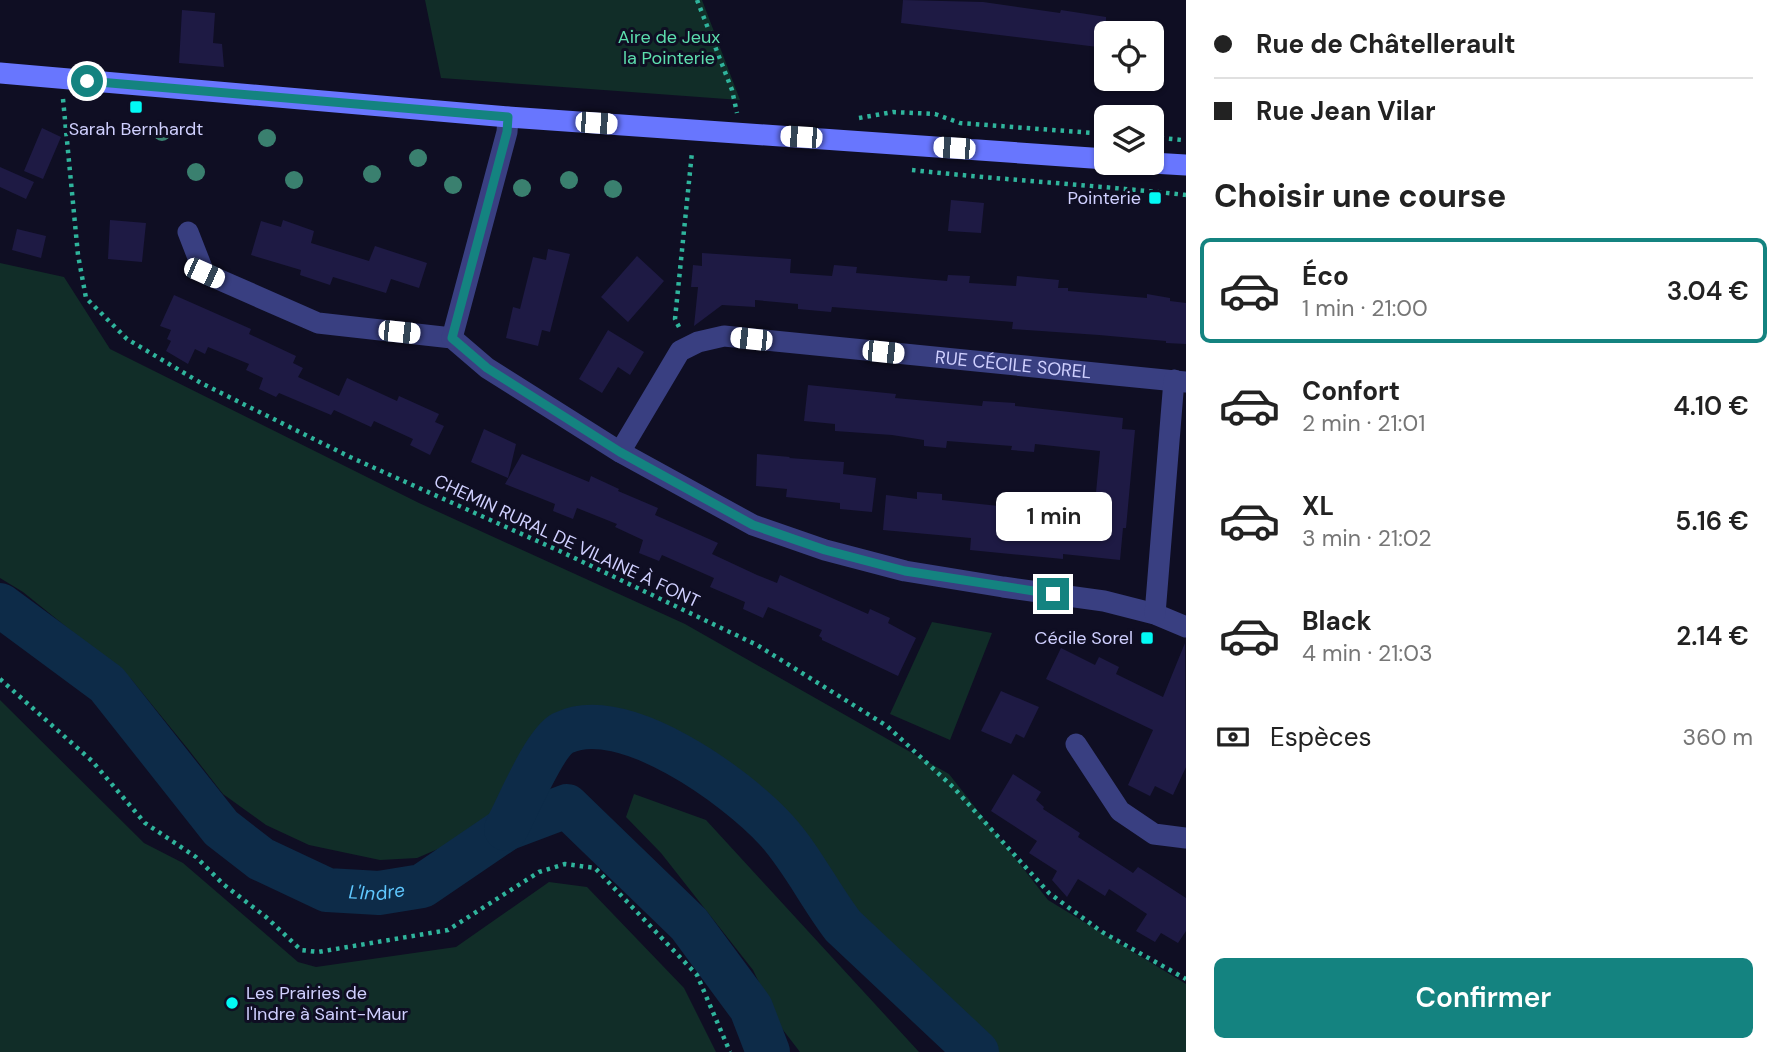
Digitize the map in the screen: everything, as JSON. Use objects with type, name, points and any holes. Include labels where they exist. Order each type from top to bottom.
[{"type":"main road","points":[[0,73],[508,117],[1094,158]]},
{"type":"main road","points":[[1164,164],[1186,165]]},
{"type":"street","points":[[452,338],[507,132],[508,117]]},
{"type":"street","points":[[188,232],[204,273],[318,323],[452,338],[487,368],[620,452],[753,525],[825,550],[905,571],[1104,601],[1155,614],[1186,627]]},
{"type":"street","name":"RUE CÉCILE SOREL","points":[[690,346],[724,336],[1180,381],[1155,614]]},
{"type":"street","points":[[620,452],[680,351],[690,346]]},
{"type":"street","points":[[1076,744],[1120,811],[1154,834],[1186,838]]},
{"type":"path","points":[[697,0],[732,90],[738,114]]},
{"type":"path","name":"CHEMIN RURAL DE VILAINE À FONT","points":[[61,79],[78,255],[86,298],[127,339],[201,383],[350,457],[564,553],[757,645],[887,726],[953,787],[1049,893],[1102,932],[1186,979]]},
{"type":"path","points":[[1164,138],[1186,140]]},
{"type":"path","points":[[690,346],[675,319],[692,149]]},
{"type":"path","points":[[0,679],[92,761],[145,823],[197,857],[223,884],[267,917],[301,950],[318,952],[448,930],[539,872],[565,864],[595,868],[697,975],[730,1052]]},
{"type":"green space","name":"Aire de Jeux la Pointerie","points":[[425,0],[702,0],[740,100],[441,78]]},
{"type":"green space","points":[[0,263],[64,277],[110,349],[419,503],[685,624],[949,774],[1048,900],[1186,984],[1186,1052],[993,1052],[902,957],[834,892],[757,794],[701,754],[655,726],[578,712],[549,730],[514,791],[489,827],[417,858],[380,860],[309,845],[266,825],[223,794],[131,679],[23,592],[0,578]]},
{"type":"green space","points":[[932,622],[992,633],[950,740],[890,714]]},
{"type":"green space","points":[[0,700],[144,843],[183,863],[298,962],[316,967],[456,947],[549,882],[587,887],[684,988],[716,1052],[0,1052]]},
{"type":"green space","points":[[634,794],[706,820],[919,1052],[800,1052],[780,1026],[753,970],[661,853],[626,817]]},
{"type":"building","points":[[903,0],[983,2],[1106,17],[1106,21],[1094,21],[1094,47],[901,23]]},
{"type":"building","points":[[182,10],[215,13],[213,43],[222,44],[224,67],[179,63]]},
{"type":"building","points":[[42,128],[61,137],[43,179],[24,171]]},
{"type":"building","points":[[0,167],[34,182],[26,199],[0,187]]},
{"type":"building","points":[[951,200],[984,203],[981,233],[948,231]]},
{"type":"building","points":[[110,220],[146,223],[142,262],[108,259]]},
{"type":"building","points":[[283,220],[314,231],[311,243],[369,261],[375,246],[427,263],[419,288],[391,279],[386,293],[333,277],[330,285],[300,275],[301,270],[251,255],[261,221],[281,227]]},
{"type":"building","points":[[17,229],[46,236],[41,258],[12,250]]},
{"type":"building","points":[[548,249],[570,254],[550,332],[542,330],[538,346],[506,338],[513,307],[520,309],[533,257],[546,260]]},
{"type":"building","points":[[702,253],[791,259],[790,273],[832,276],[834,265],[857,267],[856,273],[947,281],[948,275],[970,276],[969,283],[1016,286],[1017,276],[1059,280],[1058,288],[1068,288],[1068,291],[1147,298],[1147,294],[1170,298],[1170,301],[1186,303],[1186,344],[1012,329],[1013,322],[832,307],[831,312],[798,309],[798,304],[755,300],[755,307],[722,305],[694,326],[698,287],[691,287],[693,265],[702,266]]},
{"type":"building","points":[[637,256],[664,281],[628,322],[601,297]]},
{"type":"building","points":[[174,295],[251,329],[249,334],[296,356],[293,363],[303,368],[298,377],[339,396],[347,378],[397,401],[399,396],[439,414],[435,422],[444,426],[430,455],[410,445],[413,439],[374,421],[371,427],[334,410],[331,415],[279,393],[276,397],[259,389],[263,378],[246,370],[249,364],[208,347],[205,354],[195,349],[188,364],[166,351],[171,341],[167,339],[171,330],[160,326]]},
{"type":"building","points":[[608,330],[644,352],[630,375],[618,367],[602,393],[579,379]]},
{"type":"building","points":[[808,385],[896,394],[895,398],[982,406],[983,401],[1015,403],[1015,406],[1123,418],[1122,429],[1135,430],[1126,528],[1123,528],[1120,560],[1063,554],[1063,559],[970,550],[971,538],[883,530],[886,495],[917,499],[917,492],[942,494],[942,500],[1041,513],[1040,520],[1085,523],[1087,502],[1095,503],[1100,451],[1035,444],[1034,452],[1011,450],[1012,446],[947,441],[946,448],[924,446],[924,440],[892,435],[835,431],[835,424],[804,421]]},
{"type":"building","points":[[484,429],[516,444],[508,478],[471,462]]},
{"type":"building","points":[[522,454],[589,482],[591,476],[658,508],[655,515],[718,543],[712,554],[757,575],[777,583],[780,575],[868,614],[870,609],[890,618],[888,623],[916,638],[898,676],[822,640],[819,636],[822,630],[768,607],[763,618],[743,609],[745,602],[710,587],[714,578],[662,555],[659,561],[639,553],[643,540],[615,527],[617,524],[577,508],[573,519],[553,511],[555,504],[505,484]]},
{"type":"building","points":[[757,454],[844,462],[843,474],[876,478],[872,512],[840,509],[840,503],[786,497],[787,489],[756,486]]},
{"type":"building","points":[[1185,643],[1186,767],[1173,795],[1155,786],[1150,796],[1128,785],[1153,730],[1046,679],[1061,648],[1095,665],[1099,657],[1119,667],[1116,674],[1163,697]]},
{"type":"building","points":[[1001,691],[1039,707],[1024,738],[1016,734],[1011,744],[981,731]]},
{"type":"building","points":[[1013,774],[1041,792],[1036,800],[1043,809],[1080,833],[1078,837],[1133,873],[1138,867],[1186,898],[1186,931],[1178,943],[1161,933],[1155,942],[1136,931],[1147,914],[1109,889],[1105,896],[1078,879],[1067,897],[1052,880],[1057,871],[1029,853],[1037,841],[991,811]]},
{"type":"waterway","name":"L'Indre","points":[[0,605],[107,684],[221,828],[261,859],[327,890],[379,893],[422,886],[506,829],[567,806],[689,924],[751,1008],[768,1052]]},
{"type":"waterway","points":[[506,829],[540,762],[563,733],[588,727],[616,730],[677,754],[758,812],[794,852],[843,926],[977,1052]]},
{"type":"place","name":"Sarah Bernhardt","points":[[136,107]]},
{"type":"place","name":"Pointerie","points":[[1155,198]]},
{"type":"place","name":"Cécile Sorel","points":[[1147,638]]},
{"type":"place","name":"Les Prairies de l'Indre à Saint-Maur","points":[[232,1003]]},
{"type":"route","points":[[87,81],[508,117],[507,132],[452,338],[487,368],[620,452],[753,525],[825,550],[905,571],[1053,594]]}]
